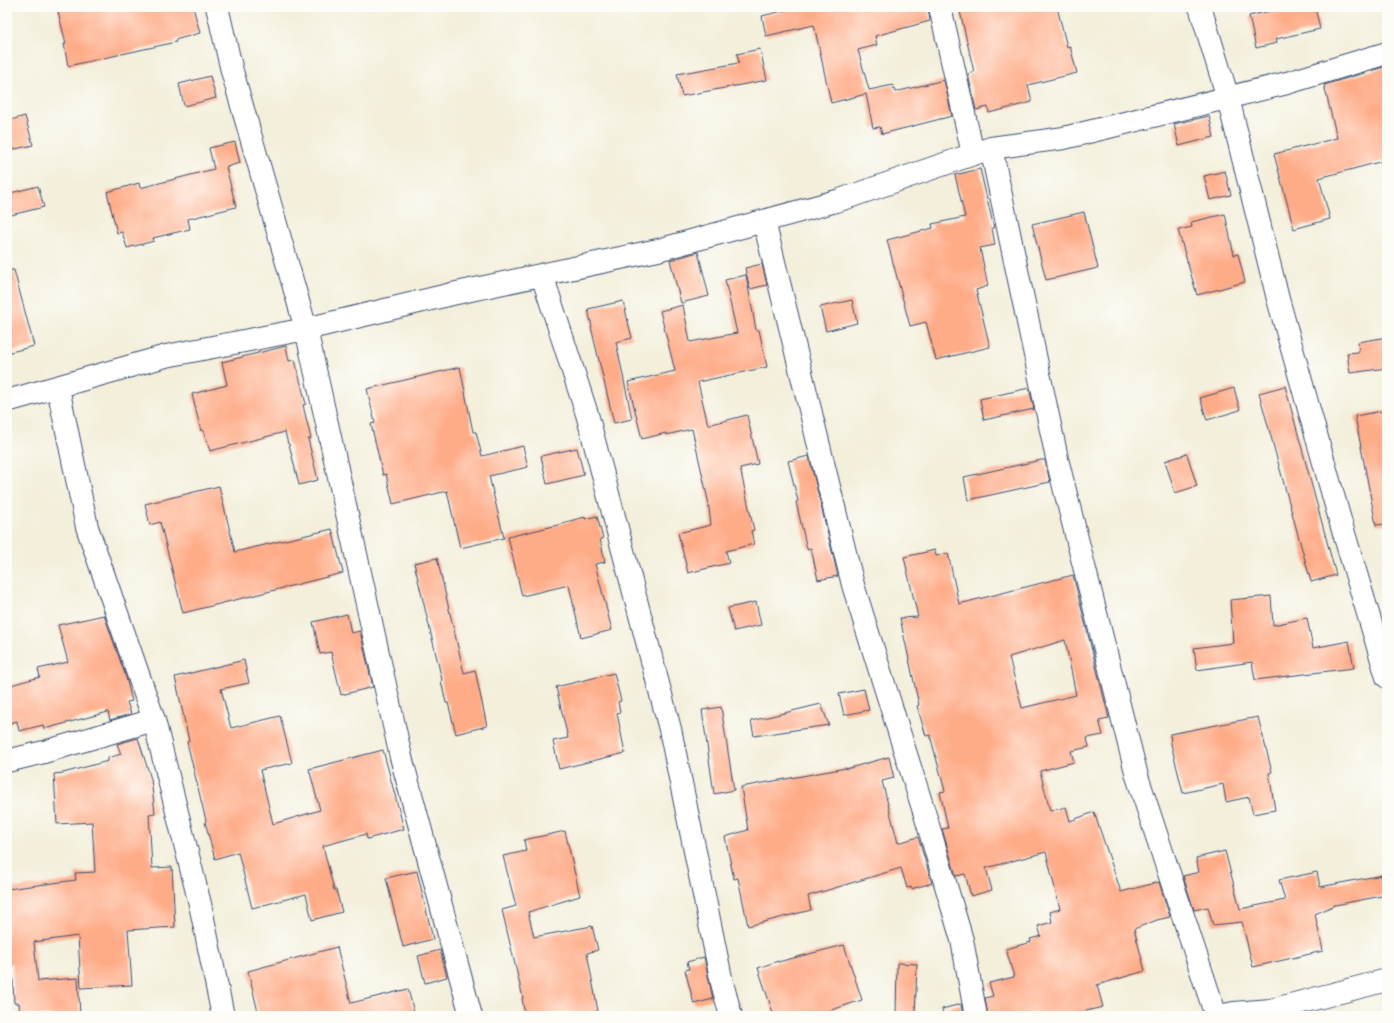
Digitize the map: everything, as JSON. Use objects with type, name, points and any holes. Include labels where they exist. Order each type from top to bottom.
[{"type":"street","points":[[217,7],[235,78],[306,329],[401,757],[471,1016]]},
{"type":"street","points":[[940,7],[982,151],[1137,776],[1226,1015],[1271,1010],[1387,980]]},
{"type":"street","points":[[1200,7],[1228,98],[1278,299],[1342,527],[1387,677]]},
{"type":"street","points":[[7,401],[58,388],[166,356],[306,329],[658,250],[840,200],[982,151],[1064,138],[1287,83],[1387,53]]},
{"type":"street","points":[[764,221],[853,585],[924,811],[962,940],[976,1016]]},
{"type":"street","points":[[542,275],[587,414],[670,729],[722,983],[731,1016]]},
{"type":"street","points":[[58,388],[87,527],[154,720],[200,904],[223,1016]]},
{"type":"street","points":[[7,761],[44,752],[154,720]]},
{"type":"building","points":[[57,7],[193,7],[200,33],[175,40],[176,42],[68,66],[64,44],[66,44]]},
{"type":"building","points":[[798,7],[928,7],[930,21],[875,36],[877,45],[858,50],[869,90],[893,85],[895,92],[944,80],[952,116],[882,134],[880,127],[873,128],[866,94],[831,103],[814,25],[766,36],[762,16]]},
{"type":"building","points":[[959,7],[1057,7],[1067,47],[1070,46],[1077,73],[1028,85],[1032,102],[989,113],[988,107],[976,110],[968,74],[974,72]]},
{"type":"building","points":[[1286,7],[1315,7],[1320,29],[1276,39],[1277,43],[1256,48],[1249,16]]},
{"type":"building","points":[[760,49],[767,80],[682,96],[677,74],[739,63],[737,54]]},
{"type":"building","points":[[1387,66],[1387,160],[1319,178],[1330,219],[1294,229],[1274,154],[1337,138],[1324,85]]},
{"type":"building","points":[[210,76],[216,98],[184,106],[179,84]]},
{"type":"building","points":[[25,116],[33,145],[7,151],[7,121]]},
{"type":"building","points":[[1209,116],[1214,137],[1179,146],[1174,124]]},
{"type":"building","points":[[235,142],[240,163],[226,167],[236,207],[188,219],[190,229],[153,238],[154,241],[127,248],[122,232],[117,233],[107,192],[139,183],[140,188],[214,169],[209,148]]},
{"type":"building","points":[[980,169],[994,228],[992,228],[995,245],[980,248],[988,286],[976,290],[990,347],[936,360],[926,322],[910,326],[887,240],[933,228],[932,224],[965,217],[955,175]]},
{"type":"building","points":[[1225,171],[1231,195],[1210,200],[1204,176]]},
{"type":"building","points":[[38,186],[44,207],[7,216],[7,194]]},
{"type":"building","points":[[1084,212],[1098,268],[1046,280],[1032,224]]},
{"type":"building","points":[[1225,214],[1234,255],[1238,254],[1245,282],[1197,295],[1178,230],[1192,227],[1191,222]]},
{"type":"building","points":[[698,252],[709,296],[681,303],[670,260]]},
{"type":"building","points":[[762,264],[767,285],[750,289],[745,268]]},
{"type":"building","points":[[7,270],[14,270],[34,346],[7,353]]},
{"type":"building","points":[[746,275],[756,330],[759,330],[767,367],[698,382],[708,425],[747,415],[758,464],[740,468],[754,530],[751,531],[754,544],[726,551],[729,563],[688,573],[678,533],[711,525],[708,500],[692,429],[642,439],[628,382],[675,371],[660,311],[683,305],[690,342],[737,333],[725,280]]},
{"type":"building","points":[[852,300],[857,323],[826,331],[820,307]]},
{"type":"building","points":[[623,301],[632,338],[616,342],[632,419],[614,423],[588,309]]},
{"type":"building","points":[[1387,337],[1387,368],[1350,373],[1347,353],[1359,352],[1358,342]]},
{"type":"building","points":[[286,346],[289,361],[295,360],[306,404],[303,405],[311,439],[308,439],[318,480],[299,485],[285,432],[210,451],[203,430],[201,431],[192,394],[227,385],[222,362]]},
{"type":"building","points":[[460,367],[473,432],[476,432],[482,456],[523,446],[528,467],[489,476],[504,538],[460,548],[447,491],[393,504],[386,474],[383,475],[371,424],[375,423],[367,389]]},
{"type":"building","points":[[1285,386],[1336,575],[1311,582],[1259,393]]},
{"type":"building","points":[[1029,388],[1034,409],[984,420],[980,399]]},
{"type":"building","points":[[1234,388],[1240,410],[1207,420],[1200,398]]},
{"type":"building","points":[[1387,410],[1387,524],[1376,525],[1355,416]]},
{"type":"building","points":[[577,448],[584,475],[547,484],[541,456]]},
{"type":"building","points":[[1187,454],[1197,486],[1175,493],[1165,461]]},
{"type":"building","points":[[809,456],[838,576],[818,580],[811,548],[807,549],[796,502],[798,501],[788,461]]},
{"type":"building","points":[[1045,460],[1050,482],[968,500],[964,477]]},
{"type":"building","points":[[219,486],[235,552],[332,529],[343,573],[183,613],[160,522],[150,525],[145,504]]},
{"type":"building","points":[[597,516],[603,539],[600,539],[605,562],[595,564],[612,630],[581,638],[569,585],[522,596],[508,537],[585,517],[585,519]]},
{"type":"building","points":[[935,550],[936,556],[948,553],[959,604],[1073,575],[1109,718],[1099,720],[1103,735],[1087,738],[1089,747],[1071,751],[1074,762],[1040,771],[1050,811],[1066,807],[1070,821],[1094,812],[1121,892],[1159,882],[1170,917],[1157,920],[1134,929],[1145,971],[1097,985],[1103,1007],[1065,1016],[988,1016],[985,998],[993,996],[989,983],[1014,977],[1006,949],[1031,942],[1030,939],[1041,936],[1038,926],[1052,922],[1050,912],[1060,909],[1046,852],[986,868],[992,890],[971,896],[965,874],[956,876],[942,829],[948,828],[940,792],[945,791],[930,735],[926,736],[917,706],[919,705],[900,618],[918,617],[904,557]],"holes":[[[1065,640],[1076,695],[1022,708],[1009,657]]]},
{"type":"building","points":[[437,558],[464,673],[475,670],[487,726],[456,734],[448,703],[446,703],[442,680],[414,563]]},
{"type":"building","points":[[1271,596],[1273,625],[1307,618],[1313,648],[1349,641],[1354,668],[1255,680],[1252,662],[1197,670],[1194,648],[1233,643],[1230,600]]},
{"type":"building","points":[[756,602],[761,625],[734,631],[728,608]]},
{"type":"building","points":[[347,614],[351,633],[360,631],[373,687],[341,695],[331,652],[320,654],[313,622]]},
{"type":"building","points":[[104,615],[125,674],[132,701],[127,702],[131,714],[110,720],[108,712],[44,729],[43,725],[19,731],[17,721],[7,724],[7,686],[40,677],[38,669],[68,662],[58,625]]},
{"type":"building","points":[[244,660],[249,683],[221,689],[231,728],[280,716],[292,763],[260,770],[273,824],[320,810],[309,769],[383,750],[404,829],[367,839],[366,834],[323,846],[334,890],[336,890],[342,912],[312,920],[306,894],[252,908],[238,852],[215,859],[187,742],[189,741],[175,677]]},
{"type":"building","points":[[614,673],[621,701],[618,702],[620,712],[617,713],[625,753],[559,769],[553,741],[568,738],[556,687]]},
{"type":"building","points":[[864,689],[869,710],[844,715],[839,694]]},
{"type":"building","points":[[821,704],[829,725],[754,736],[751,721]]},
{"type":"building","points":[[721,707],[734,790],[714,794],[702,710]]},
{"type":"building","points":[[1258,717],[1272,772],[1269,773],[1275,810],[1253,814],[1249,797],[1226,802],[1223,784],[1183,793],[1170,734]]},
{"type":"building","points":[[138,738],[151,779],[155,813],[149,814],[152,868],[172,867],[175,927],[128,930],[132,985],[81,988],[78,936],[34,942],[38,981],[78,978],[80,1016],[20,1016],[19,1003],[14,1003],[12,963],[7,963],[7,889],[76,880],[75,873],[95,872],[92,822],[57,824],[54,774],[108,761],[108,758],[121,754],[117,744]]},
{"type":"building","points":[[889,757],[894,778],[882,781],[898,843],[918,837],[932,883],[911,889],[911,887],[907,888],[901,868],[808,896],[811,910],[748,926],[738,878],[734,879],[725,837],[748,830],[741,787],[846,769]]},
{"type":"building","points":[[565,831],[580,896],[528,912],[534,937],[592,926],[598,950],[587,953],[598,1011],[572,1016],[525,1016],[523,998],[502,910],[516,906],[503,856],[526,851],[524,840]]},
{"type":"building","points":[[1225,851],[1240,909],[1285,900],[1279,880],[1317,872],[1320,887],[1387,874],[1387,895],[1335,905],[1315,914],[1323,951],[1253,967],[1242,922],[1213,925],[1208,907],[1194,910],[1183,876],[1199,872],[1196,858]]},
{"type":"building","points":[[417,871],[433,939],[403,947],[386,878]]},
{"type":"building","points":[[844,945],[862,1000],[813,1016],[774,1016],[758,968],[778,961]]},
{"type":"building","points":[[337,947],[351,1003],[408,989],[415,1016],[259,1016],[248,971]]},
{"type":"building","points":[[440,950],[447,977],[425,983],[418,956]]},
{"type":"building","points":[[704,957],[713,999],[694,1004],[685,970],[689,969],[687,962]]},
{"type":"building","points":[[897,963],[917,964],[915,1016],[896,1016]]},
{"type":"building","points":[[961,1004],[963,1016],[943,1016],[942,1009]]}]
